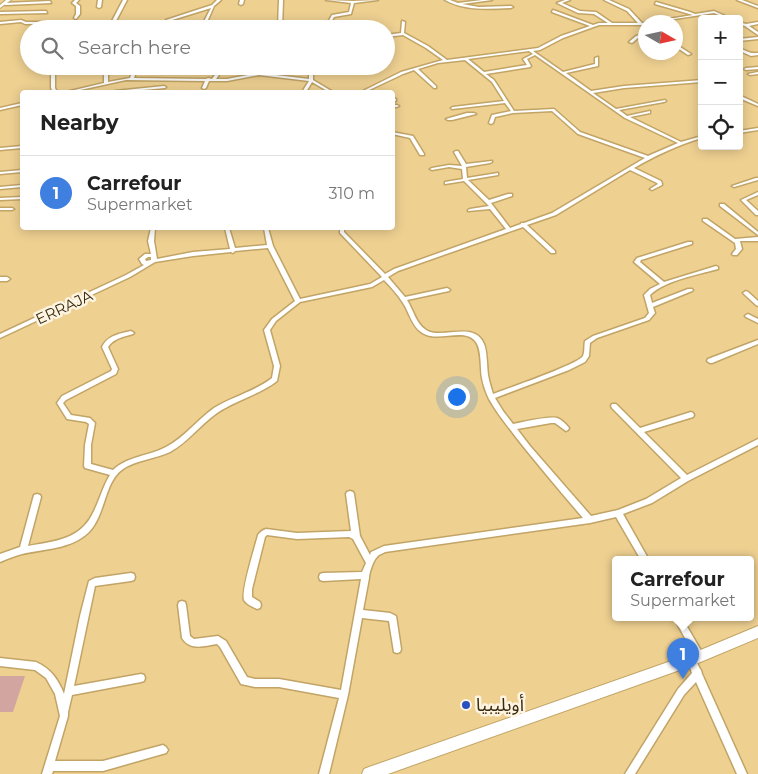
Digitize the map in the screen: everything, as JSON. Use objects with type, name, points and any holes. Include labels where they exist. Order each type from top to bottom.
[{"type":"main road","points":[[2,5],[9,0]]},
{"type":"main road","points":[[369,774],[696,659],[758,632]]},
{"type":"street","points":[[76,18],[78,6],[74,3],[77,0]]},
{"type":"street","points":[[99,7],[100,0]]},
{"type":"street","points":[[115,20],[125,0]]},
{"type":"street","points":[[206,20],[213,6],[219,0]]},
{"type":"street","points":[[280,0],[280,20]]},
{"type":"street","points":[[328,0],[353,2],[376,0]]},
{"type":"street","points":[[447,0],[479,9],[511,7]]},
{"type":"street","points":[[456,4],[490,0]]},
{"type":"street","points":[[568,0],[559,3],[579,12],[595,13],[610,23]]},
{"type":"street","points":[[606,0],[628,10],[638,19]]},
{"type":"street","points":[[739,0],[758,8]]},
{"type":"street","points":[[2,5],[50,2]]},
{"type":"street","points":[[331,20],[333,16],[350,13],[353,2]]},
{"type":"street","points":[[656,3],[666,7],[678,8],[696,15]]},
{"type":"street","points":[[168,20],[213,6]]},
{"type":"street","points":[[553,11],[592,26]]},
{"type":"street","points":[[0,13],[46,12]]},
{"type":"street","points":[[683,17],[716,12],[722,15]]},
{"type":"street","points":[[0,23],[20,21]]},
{"type":"street","points":[[402,33],[403,22]]},
{"type":"street","points":[[367,90],[415,69],[446,61],[533,52],[562,37],[592,26],[610,23],[638,24]]},
{"type":"street","points":[[746,25],[758,23]]},
{"type":"street","points":[[743,24],[758,34]]},
{"type":"street","points":[[395,34],[402,33],[427,47],[446,61]]},
{"type":"street","points":[[631,42],[638,37]]},
{"type":"street","points":[[743,40],[758,38]]},
{"type":"street","points":[[683,50],[689,54]]},
{"type":"street","points":[[743,51],[751,55],[758,54]]},
{"type":"street","points":[[483,73],[529,66],[525,59],[533,52]]},
{"type":"street","points":[[533,52],[626,117],[681,143]]},
{"type":"street","points":[[563,73],[597,65],[597,58]]},
{"type":"street","points":[[466,59],[493,81],[513,112]]},
{"type":"street","points":[[746,69],[758,68]]},
{"type":"street","points":[[415,69],[435,87]]},
{"type":"street","points":[[750,74],[758,73]]},
{"type":"street","points":[[53,75],[54,90]]},
{"type":"street","points":[[106,75],[106,84]]},
{"type":"street","points":[[214,79],[217,75]]},
{"type":"street","points":[[78,90],[106,84],[114,80],[132,78],[230,79],[252,75]]},
{"type":"street","points":[[267,75],[311,80],[328,90]]},
{"type":"street","points":[[305,90],[311,80],[311,75]]},
{"type":"street","points":[[144,78],[147,90]]},
{"type":"street","points":[[204,88],[208,79]]},
{"type":"street","points":[[590,92],[624,87],[698,81]]},
{"type":"street","points":[[151,90],[164,87]]},
{"type":"street","points":[[371,88],[374,90]]},
{"type":"street","points":[[743,98],[758,105]]},
{"type":"street","points":[[615,110],[664,101]]},
{"type":"street","points":[[453,108],[506,102]]},
{"type":"street","points":[[0,110],[20,105]]},
{"type":"street","points":[[448,119],[460,117],[464,114],[475,116],[471,106]]},
{"type":"street","points":[[491,123],[493,116],[513,112],[553,110],[579,133],[648,158]]},
{"type":"street","points":[[626,117],[649,112]]},
{"type":"street","points":[[743,131],[758,129]]},
{"type":"street","points":[[395,134],[412,137],[422,154]]},
{"type":"street","points":[[0,558],[23,549],[75,538],[83,533],[96,518],[115,474],[121,467],[168,450],[214,412],[254,393],[275,379],[277,366],[267,330],[274,320],[298,301],[372,285],[396,270],[563,210],[648,158],[681,143],[698,138]]},
{"type":"street","points":[[0,149],[20,147]]},
{"type":"street","points":[[456,152],[461,158],[466,180],[488,202],[508,229]]},
{"type":"street","points":[[432,169],[449,166],[464,167],[490,162]]},
{"type":"street","points":[[631,168],[659,182],[660,184],[652,189]]},
{"type":"street","points":[[0,173],[20,171]]},
{"type":"street","points":[[447,183],[496,174]]},
{"type":"street","points":[[734,186],[758,179]]},
{"type":"street","points":[[0,188],[20,186]]},
{"type":"street","points":[[757,211],[743,200],[758,193]]},
{"type":"street","points":[[488,202],[510,195]]},
{"type":"street","points":[[0,199],[20,198]]},
{"type":"street","points":[[722,205],[758,234]]},
{"type":"street","points":[[470,210],[492,207]]},
{"type":"street","points":[[0,209],[12,209]]},
{"type":"street","points":[[705,220],[736,242],[739,249],[735,254]]},
{"type":"street","points":[[523,224],[553,252]]},
{"type":"street","points":[[153,230],[151,242],[153,260]]},
{"type":"street","points":[[228,230],[233,251]]},
{"type":"street","points":[[266,230],[270,246],[298,301]]},
{"type":"street","points":[[342,230],[404,299],[422,331],[430,334],[467,333],[478,339],[481,344],[485,378],[491,397],[512,427],[590,520]]},
{"type":"street","points":[[736,242],[758,239]]},
{"type":"street","points":[[128,276],[142,259],[151,242]]},
{"type":"street","points":[[663,284],[638,262],[639,259],[690,243]]},
{"type":"street","points":[[142,259],[144,263],[153,260],[270,246]]},
{"type":"street","name":"ERRAJA","points":[[0,336],[128,276],[153,260]]},
{"type":"street","points":[[491,397],[583,360],[586,356],[587,342],[595,337],[647,319],[652,313],[648,299],[649,292],[663,284],[716,268]]},
{"type":"street","points":[[404,299],[447,290]]},
{"type":"street","points":[[651,306],[690,290]]},
{"type":"street","points":[[746,293],[758,304]]},
{"type":"street","points":[[748,316],[758,321]]},
{"type":"street","points":[[115,474],[87,466],[91,421],[69,417],[60,403],[64,398],[114,372],[115,369],[105,347],[106,344],[112,339],[131,333]]},
{"type":"street","points":[[710,361],[758,342]]},
{"type":"street","points":[[614,406],[686,479]]},
{"type":"street","points":[[640,432],[691,415]]},
{"type":"street","points":[[512,427],[551,420],[566,428]]},
{"type":"street","points":[[324,774],[344,695],[369,561],[374,554],[384,549],[590,520],[618,513],[649,501],[686,479],[758,442]]},
{"type":"street","points":[[350,494],[356,537],[369,561]]},
{"type":"street","points":[[23,549],[37,497]]},
{"type":"street","points":[[618,513],[643,556]]},
{"type":"street","points":[[258,605],[248,599],[248,595],[262,534],[266,532],[297,536],[350,534],[356,537]]},
{"type":"street","points":[[323,577],[366,575]]},
{"type":"street","points":[[131,577],[92,584],[81,628],[75,668],[64,716],[48,770],[103,766],[163,750]]},
{"type":"street","points":[[182,605],[186,638],[193,643],[218,640],[223,644],[244,681],[255,684],[279,683],[344,695]]},
{"type":"street","points":[[359,614],[390,617],[393,619],[397,649]]},
{"type":"street","points":[[679,621],[696,659],[698,673],[742,774]]},
{"type":"street","points":[[0,662],[36,666],[43,670],[54,681],[64,710]]},
{"type":"street","points":[[630,774],[681,692],[698,673]]},
{"type":"street","points":[[69,691],[141,678]]},
{"type":"shaded area","points":[[0,676],[25,676],[13,712],[0,712]]},
{"type":"place","name":"Carrefour","points":[[683,679]]},
{"type":"place","name":"أويليبيا","points":[[466,705]]}]
